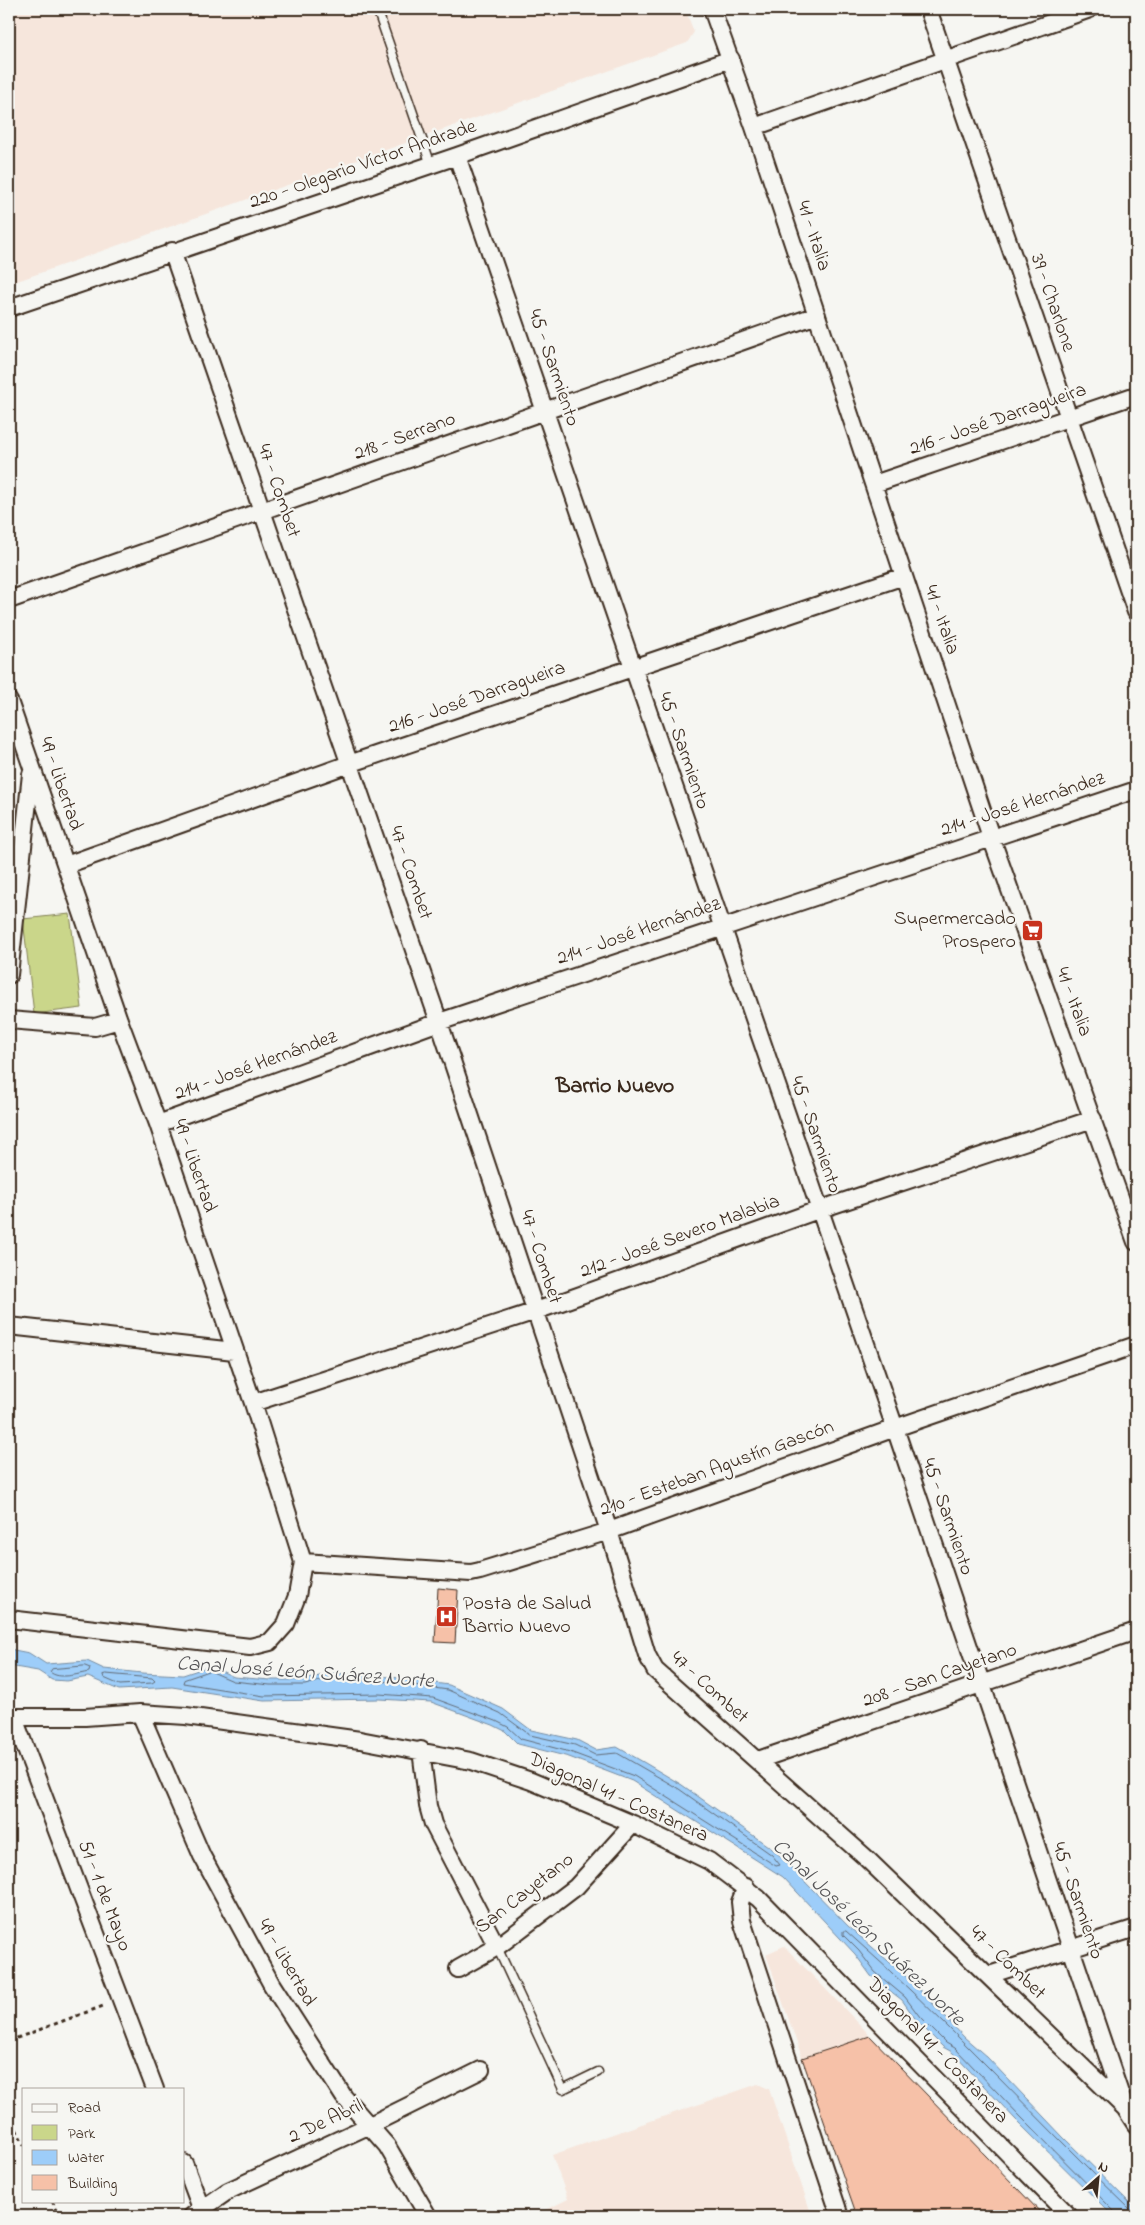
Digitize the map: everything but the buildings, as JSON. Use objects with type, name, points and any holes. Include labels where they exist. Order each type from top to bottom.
[{"type":"street","name":"41 - Italia","points":[[712,9],[754,127],[991,837],[1093,1119],[1130,1202],[1136,1242]]},
{"type":"street","name":"39 - Charlone","points":[[928,9],[1136,612]]},
{"type":"street","points":[[754,127],[945,58],[1090,9]]},
{"type":"street","name":"220 - Olegario Víctor Andrade","points":[[9,308],[172,251],[431,165],[731,59]]},
{"type":"street","name":"45 - Sarmiento","points":[[457,156],[982,1684],[1131,2130]]},
{"type":"street","name":"47 - Combet","points":[[172,251],[439,1022],[609,1530],[647,1655],[655,1670],[865,1857],[1125,2108]]},
{"type":"street","name":"218 - Serrano","points":[[9,600],[816,315]]},
{"type":"street","name":"216 - José Darragueira","points":[[874,484],[1136,395]]},
{"type":"street","name":"216 - José Darragueira","points":[[66,865],[349,764],[904,576]]},
{"type":"street","name":"49 - Libertad","points":[[9,701],[119,1020],[158,1124],[252,1403],[303,1562]]},
{"type":"street","points":[[9,975],[31,769]]},
{"type":"street","name":"214 - José Hernández","points":[[158,1124],[439,1022],[1136,790]]},
{"type":"street","points":[[9,1020],[95,1027],[119,1020]]},
{"type":"street","name":"212 - José Severo Malabia","points":[[252,1403],[536,1311],[818,1210],[1093,1119]]},
{"type":"street","points":[[9,1326],[234,1352]]},
{"type":"street","name":"210 - Esteban Agustín Gascón","points":[[303,1562],[471,1573],[609,1530],[894,1428],[1136,1345]]},
{"type":"street","points":[[9,1619],[250,1647],[270,1642],[286,1624],[297,1596],[303,1562]]},
{"type":"street","name":"208 - San Cayetano","points":[[758,1760],[1136,1632]]},
{"type":"street","name":"49 - Libertad","points":[[140,1713],[202,1856],[272,1984],[344,2097],[387,2146],[428,2216]]},
{"type":"street","name":"Diagonal 41 - Costanera","points":[[12,1718],[85,1718],[140,1713],[186,1716],[421,1750],[470,1761],[530,1781],[633,1824],[709,1861],[746,1887],[1069,2216]]},
{"type":"street","name":"51 - 1 de Mayo","points":[[12,1718],[155,2088]]},
{"type":"street","points":[[421,1750],[428,1806],[433,1824],[497,1947]]},
{"type":"street","name":"San Cayetano","points":[[458,1969],[497,1947],[576,1887],[633,1824]]},
{"type":"street","points":[[746,1887],[740,1902],[742,1921],[840,2216]]},
{"type":"street","points":[[989,1975],[1136,1928]]},
{"type":"street","name":"2 De Abril","points":[[199,2214],[228,2191],[370,2125],[480,2070]]},
{"type":"street","points":[[185,2166],[199,2214]]},
{"type":"lane","points":[[377,9],[431,165]]},
{"type":"lane","points":[[497,1947],[563,2089],[598,2072]]},
{"type":"path","points":[[9,2041],[121,2000]]},
{"type":"path","points":[[9,2115],[22,2141]]},
{"type":"path","points":[[1131,2130],[1136,2149]]},
{"type":"path","points":[[53,2202],[60,2216]]},
{"type":"shaded area","points":[[9,9],[685,9],[694,32],[687,43],[9,284]]},
{"type":"shaded area","points":[[784,1946],[1044,2216],[857,2216],[766,1954]]},
{"type":"shaded area","points":[[758,2084],[769,2089],[812,2216],[546,2216],[544,2211],[568,2199],[552,2155]]},
{"type":"green space","points":[[70,914],[82,1008],[34,1014],[23,919]]},
{"type":"water","points":[[9,1649],[29,1653],[46,1664],[87,1661],[104,1669],[142,1673],[183,1675],[210,1666],[234,1677],[270,1680],[305,1680],[330,1673],[391,1677],[449,1685],[503,1709],[531,1730],[577,1740],[596,1750],[617,1747],[682,1785],[775,1851],[848,1926],[911,1981],[964,2037],[987,2057],[1063,2137],[1136,2209],[1136,2216],[1113,2216],[1016,2120],[952,2052],[943,2047],[917,2021],[902,2000],[871,1976],[855,1954],[783,1877],[632,1781],[569,1757],[518,1744],[505,1731],[493,1725],[431,1702],[379,1699],[264,1701],[172,1687],[119,1690],[88,1677],[67,1681],[52,1680],[38,1671],[9,1666]]},
{"type":"place","name":"Supermercado Prospero","points":[[1032,931]]},
{"type":"place","name":"Posta de Salud Barrio Nuevo","points":[[447,1616]]},
{"type":"district","name":"Barrio Nuevo","points":[[615,1087]]},
{"type":"water label","name":"Canal José León Suárez Norte","points":[[305,1673]]},
{"type":"water label","name":"Canal José León Suárez Norte","points":[[868,1933]]}]
